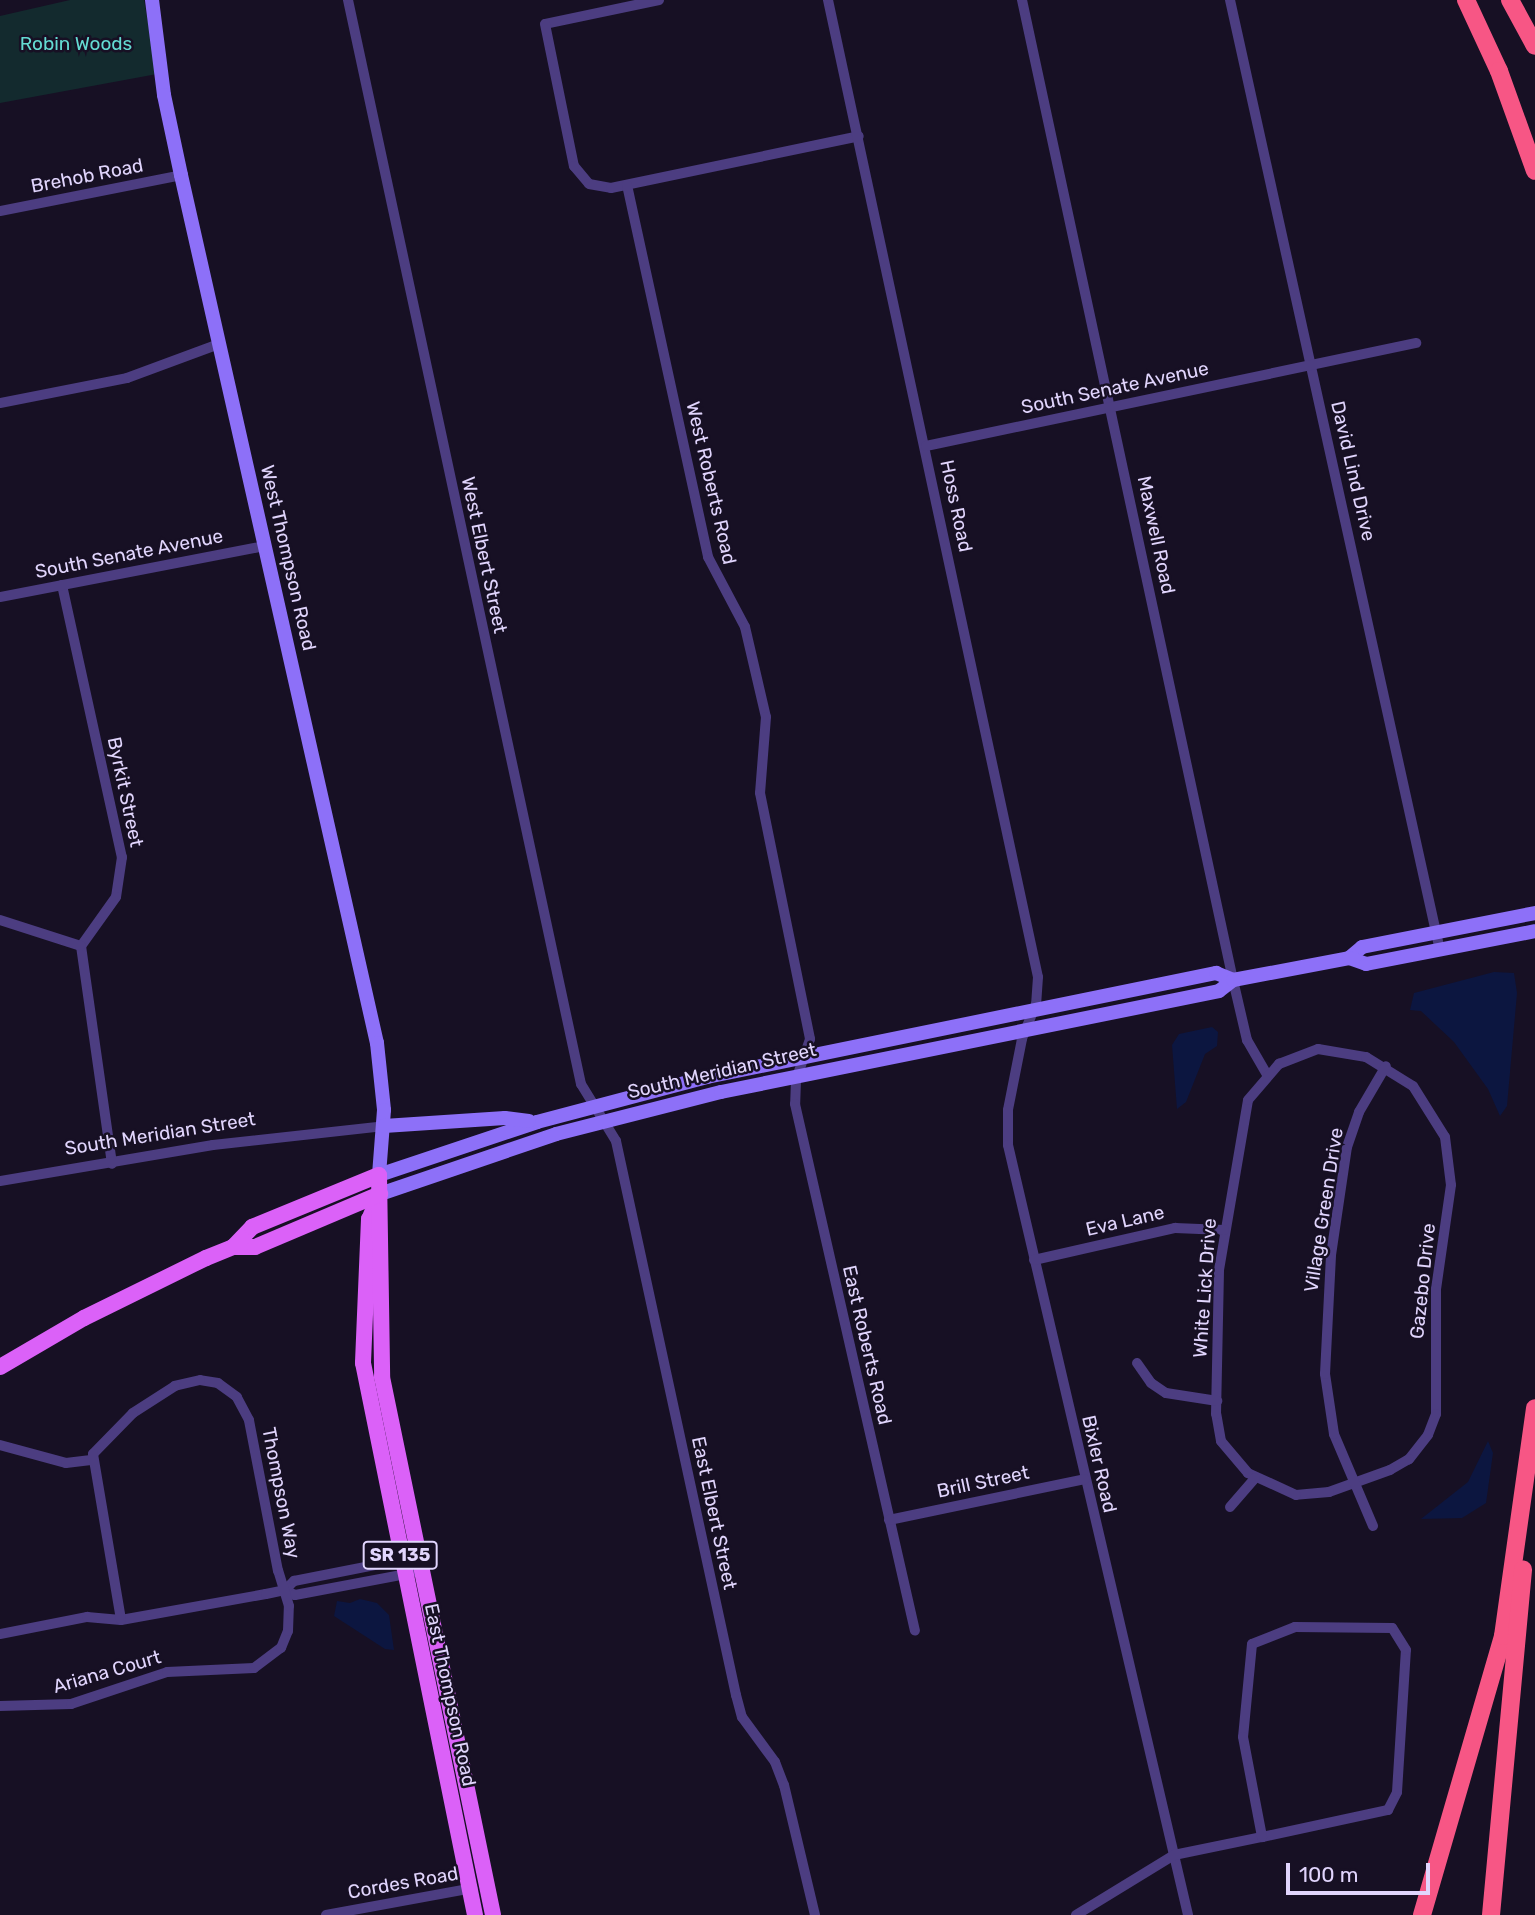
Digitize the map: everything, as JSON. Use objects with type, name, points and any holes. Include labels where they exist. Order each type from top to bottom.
[{"type":"highway","points":[[1466,0],[1499,71],[1535,171]]},
{"type":"highway","points":[[1510,0],[1535,46]]},
{"type":"highway","points":[[1422,1915],[1503,1636],[1535,1408]]},
{"type":"highway","points":[[1491,1915],[1510,1740],[1532,1430]]},
{"type":"main road","name":"West Thompson Road","points":[[152,0],[164,95],[181,175],[377,1043],[384,1126]]},
{"type":"main road","name":"South Meridian Street","points":[[0,1367],[128,1296],[233,1247],[252,1227],[379,1175],[537,1122],[598,1113],[802,1065],[1031,1019],[1219,991],[1233,980],[1349,958],[1362,947],[1535,913]]},
{"type":"main road","name":"South Meridian Street","points":[[1349,958],[1366,964],[1535,931]]},
{"type":"main road","name":"South Meridian Street","points":[[233,1247],[255,1247],[380,1194],[598,1113],[802,1065],[1031,1019],[1216,973],[1233,980]]},
{"type":"main road","name":"South Meridian Street","points":[[384,1126],[505,1118],[537,1122]]},
{"type":"main road","name":"East Thompson Road","points":[[384,1126],[379,1175],[384,1222],[382,1377],[493,1915]]},
{"type":"main road","name":"East Thompson Road","points":[[380,1194],[369,1219],[363,1363],[402,1567],[475,1915]]},
{"type":"street","name":"West Elbert Street","points":[[348,0],[581,1084],[598,1113]]},
{"type":"street","points":[[659,0],[545,24],[576,169],[597,187],[627,185],[859,136]]},
{"type":"street","name":"Hoss Road","points":[[828,0],[1038,976],[1031,1019]]},
{"type":"street","name":"Maxwell Road","points":[[1022,0],[1233,980],[1247,1040],[1267,1074]]},
{"type":"street","name":"David Lind Drive","points":[[1230,0],[1440,950]]},
{"type":"street","name":"Brehob Road","points":[[0,211],[181,175]]},
{"type":"street","name":"West Roberts Road","points":[[627,185],[708,557],[745,627],[766,717],[760,793],[810,1039],[802,1065]]},
{"type":"street","name":"South Senate Avenue","points":[[926,446],[1416,343]]},
{"type":"street","points":[[0,403],[127,378],[219,344]]},
{"type":"street","name":"South Senate Avenue","points":[[0,597],[265,546]]},
{"type":"street","name":"Byrkit Street","points":[[62,585],[122,857],[116,897],[81,946]]},
{"type":"street","points":[[0,919],[81,946],[112,1164]]},
{"type":"street","name":"Bixler Road","points":[[1031,1019],[1006,1127],[1034,1260],[1188,1915]]},
{"type":"street","name":"White Lick Drive","points":[[1356,1479],[1329,1492],[1296,1495],[1255,1478],[1221,1441],[1217,1401],[1224,1230],[1243,1114],[1267,1074],[1292,1056],[1318,1049],[1354,1053],[1386,1066]]},
{"type":"street","name":"East Roberts Road","points":[[802,1065],[795,1104],[915,1631]]},
{"type":"street","name":"Gazebo Drive","points":[[1356,1479],[1390,1470],[1409,1459],[1429,1435],[1436,1413],[1436,1301],[1450,1165],[1445,1137],[1428,1104],[1386,1066]]},
{"type":"street","name":"Village Green Drive","points":[[1373,1526],[1356,1479],[1334,1434],[1325,1374],[1328,1278],[1352,1128],[1386,1066]]},
{"type":"street","name":"East Elbert Street","points":[[598,1113],[616,1141],[736,1695],[742,1717],[775,1762],[787,1793],[815,1915]]},
{"type":"street","name":"South Meridian Street","points":[[0,1181],[232,1142],[384,1126]]},
{"type":"street","name":"Eva Lane","points":[[1034,1260],[1183,1227],[1224,1230]]},
{"type":"street","points":[[1137,1363],[1166,1393],[1217,1401]]},
{"type":"street","name":"Thompson Way","points":[[91,1460],[95,1450],[133,1413],[183,1383],[218,1383],[241,1404],[249,1420],[285,1590]]},
{"type":"street","points":[[0,1444],[66,1463],[91,1460],[121,1620]]},
{"type":"street","points":[[1230,1507],[1255,1478]]},
{"type":"street","name":"Brill Street","points":[[889,1520],[1085,1479]]},
{"type":"street","points":[[285,1590],[295,1595],[421,1563]]},
{"type":"street","points":[[0,1634],[87,1618],[121,1620],[285,1590],[294,1581],[421,1563]]},
{"type":"street","name":"Ariana Court","points":[[0,1706],[65,1705],[155,1674],[225,1672],[262,1665],[276,1654],[287,1636],[289,1606],[285,1590]]},
{"type":"street","points":[[1076,1915],[1174,1855],[1262,1837],[1388,1810],[1397,1792],[1406,1650],[1392,1628],[1295,1627],[1252,1644],[1243,1737],[1262,1837]]},
{"type":"street","name":"Cordes Road","points":[[326,1915],[487,1885]]},
{"type":"green space","name":"Robin Woods","points":[[70,0],[144,0],[157,74],[0,103],[0,16]]},
{"type":"water","points":[[1494,972],[1514,973],[1517,993],[1507,1106],[1500,1116],[1488,1089],[1454,1042],[1421,1011],[1410,1010],[1414,993]]},
{"type":"water","points":[[1212,1027],[1218,1032],[1217,1046],[1205,1054],[1186,1102],[1177,1109],[1172,1045],[1179,1034]]},
{"type":"water","points":[[1488,1441],[1493,1453],[1486,1503],[1462,1518],[1421,1519],[1468,1482]]},
{"type":"water","points":[[360,1599],[377,1603],[389,1615],[394,1650],[385,1649],[334,1616],[337,1601],[350,1603]]}]
